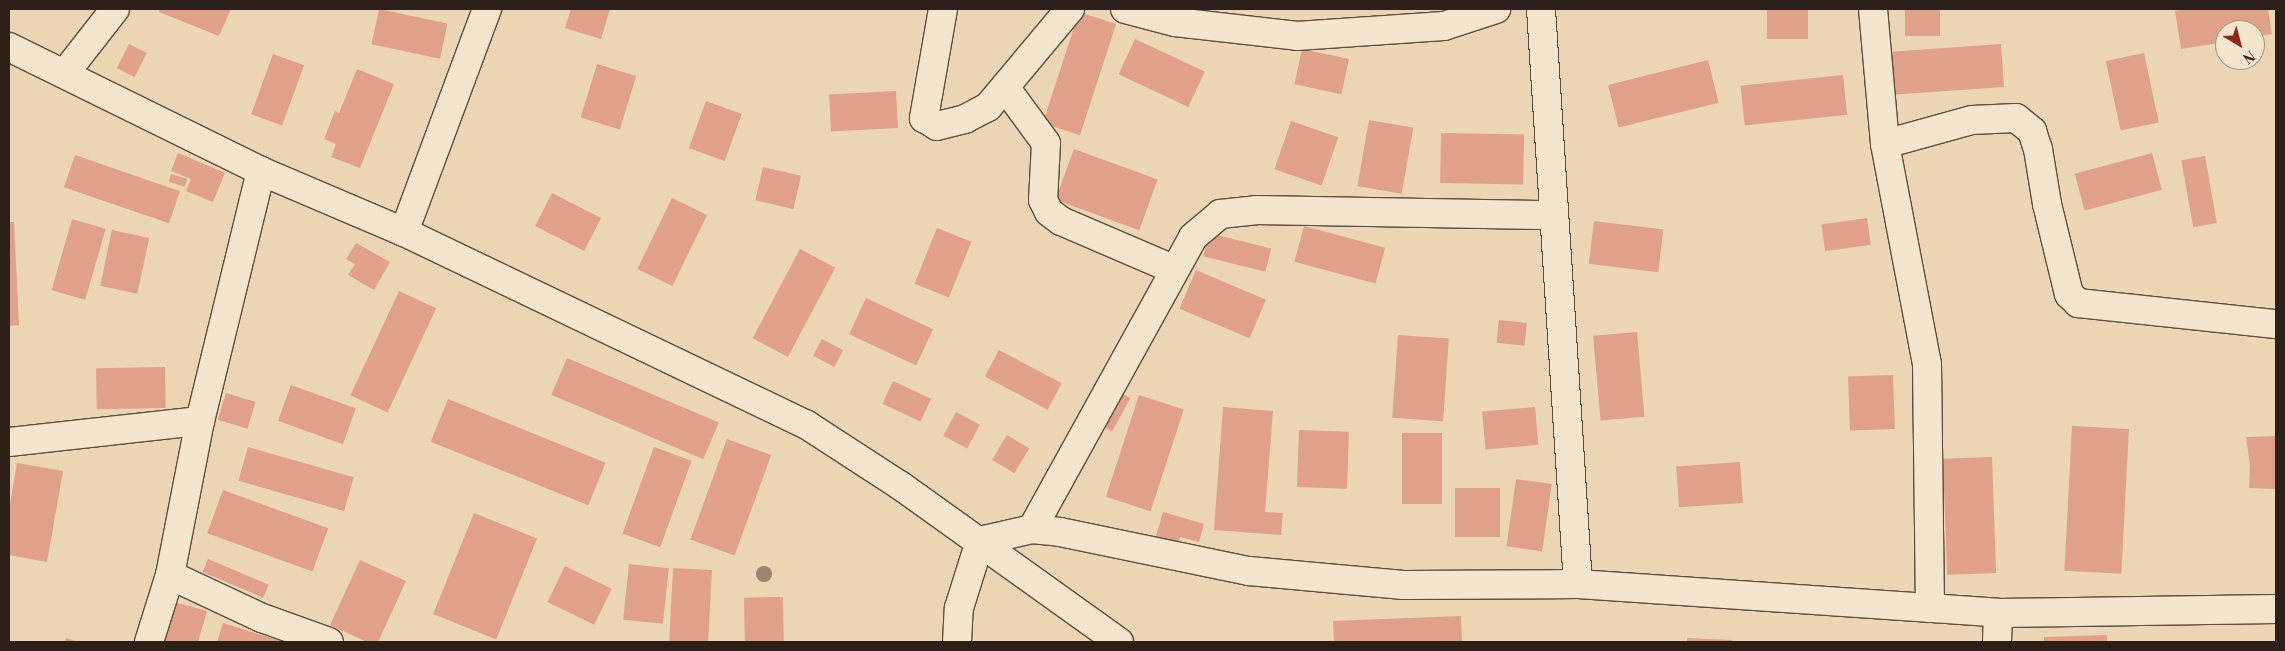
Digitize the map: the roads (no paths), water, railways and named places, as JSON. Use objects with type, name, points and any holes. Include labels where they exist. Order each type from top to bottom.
[{"type":"street","points":[[65,73],[115,9]]},
{"type":"street","points":[[404,232],[487,9]]},
{"type":"street","points":[[943,9],[924,118],[937,126],[965,119],[988,107],[1070,9]]},
{"type":"street","points":[[1125,9],[1175,22],[1296,36],[1444,26],[1496,9]]},
{"type":"street","points":[[1541,9],[1578,584]]},
{"type":"street","points":[[1873,9],[1886,144],[1927,364],[1930,608]]},
{"type":"street","points":[[9,47],[261,171],[404,232],[806,425],[980,541],[1119,642]]},
{"type":"street","points":[[1005,87],[1046,143],[1043,200],[1048,212],[1061,221],[1173,269]]},
{"type":"street","points":[[1886,144],[1972,120],[2016,118],[2032,131],[2038,149],[2047,204],[2069,294],[2078,303],[2276,324]]},
{"type":"street","points":[[149,642],[170,575],[200,421],[261,171]]},
{"type":"street","points":[[1032,529],[1130,356],[1173,269],[1193,237],[1220,214],[1256,210],[1554,215]]},
{"type":"street","points":[[9,442],[200,421]]},
{"type":"street","points":[[980,541],[1032,529],[1060,532],[1249,571],[1403,586],[1578,584],[1998,613],[2276,609]]},
{"type":"street","points":[[957,642],[959,608],[980,541]]},
{"type":"street","points":[[170,575],[262,618],[329,642]]},
{"type":"street","points":[[1997,642],[1998,613]]}]
